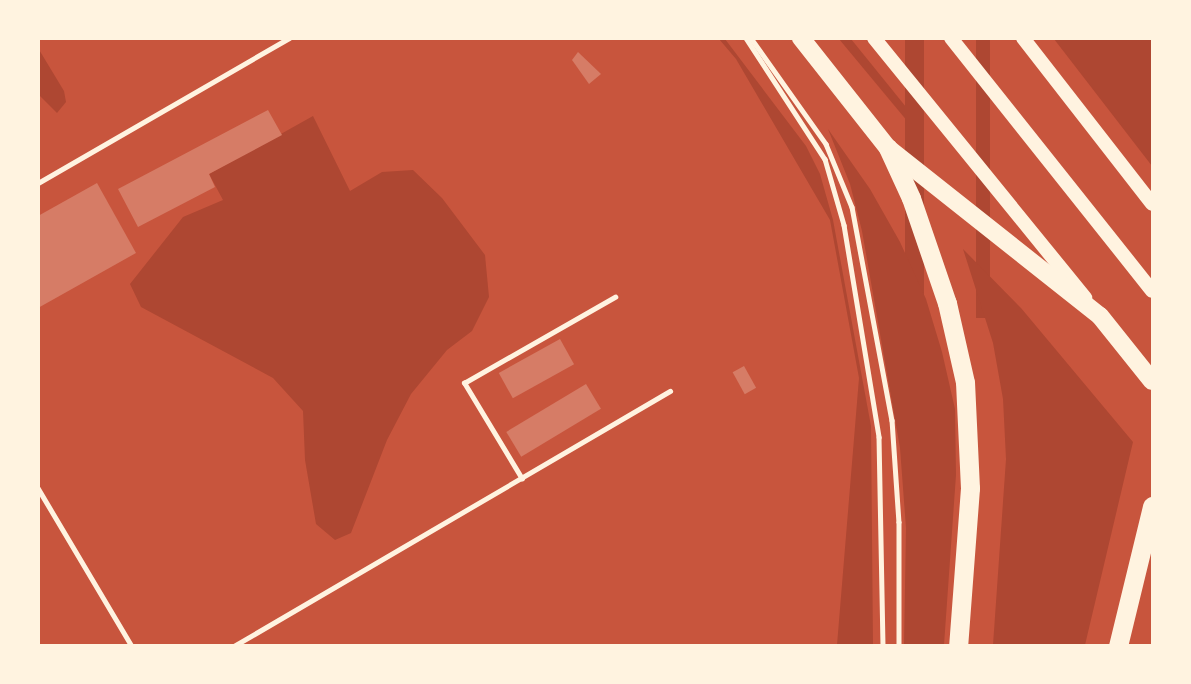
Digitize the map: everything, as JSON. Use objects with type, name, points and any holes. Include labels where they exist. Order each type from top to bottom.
[{"type":"highway","points":[[888,148],[911,198],[947,303],[965,382],[970,488],[958,646]]},
{"type":"highway","points":[[1118,646],[1153,506]]},
{"type":"main road","points":[[801,38],[888,148],[1100,316]]},
{"type":"main road","points":[[874,38],[1153,381]]},
{"type":"main road","points":[[951,38],[1149,287]]},
{"type":"main road","points":[[1023,38],[1153,204]]},
{"type":"path","points":[[38,183],[289,38]]},
{"type":"path","points":[[748,38],[825,159],[845,225],[879,437],[883,646]]},
{"type":"path","points":[[748,38],[826,144],[852,207],[892,420],[899,522],[899,646]]},
{"type":"path","points":[[522,480],[464,383],[615,297]]},
{"type":"path","points":[[234,646],[522,480],[670,391]]},
{"type":"path","points":[[38,488],[132,646]]},
{"type":"shaded area","points":[[719,39],[725,39],[806,146],[820,174],[833,220],[871,426],[873,645],[837,645],[859,378],[830,220],[736,59]]},
{"type":"shaded area","points":[[839,39],[851,39],[919,123],[913,128]]},
{"type":"shaded area","points":[[905,39],[924,39],[924,410],[905,410]]},
{"type":"shaded area","points":[[976,39],[990,39],[990,318],[976,318]]},
{"type":"shaded area","points":[[1054,39],[1152,39],[1152,166]]},
{"type":"shaded area","points":[[38,48],[64,91],[66,102],[57,113],[39,95]]},
{"type":"shaded area","points":[[313,116],[350,191],[382,172],[413,170],[442,198],[485,255],[489,297],[472,331],[447,350],[411,394],[387,440],[351,533],[335,540],[316,524],[305,460],[303,411],[273,378],[141,307],[130,284],[183,217],[223,200],[209,174]]},
{"type":"shaded area","points":[[828,129],[870,189],[900,242],[926,299],[955,409],[956,475],[944,645],[904,645],[906,528],[900,448],[862,231],[850,184]]},
{"type":"shaded area","points":[[963,249],[1021,308],[1133,442],[1085,645],[993,645],[1006,459],[1003,399],[993,343]]},
{"type":"building","points":[[578,52],[601,74],[589,84],[572,60]]},
{"type":"building","points":[[268,110],[282,135],[209,174],[215,187],[138,227],[118,189]]},
{"type":"building","points":[[97,183],[136,253],[38,308],[38,216]]},
{"type":"building","points":[[560,339],[574,364],[513,398],[499,373]]},
{"type":"building","points":[[744,366],[756,388],[745,394],[733,372]]},
{"type":"building","points":[[586,384],[601,409],[521,457],[506,432]]}]
